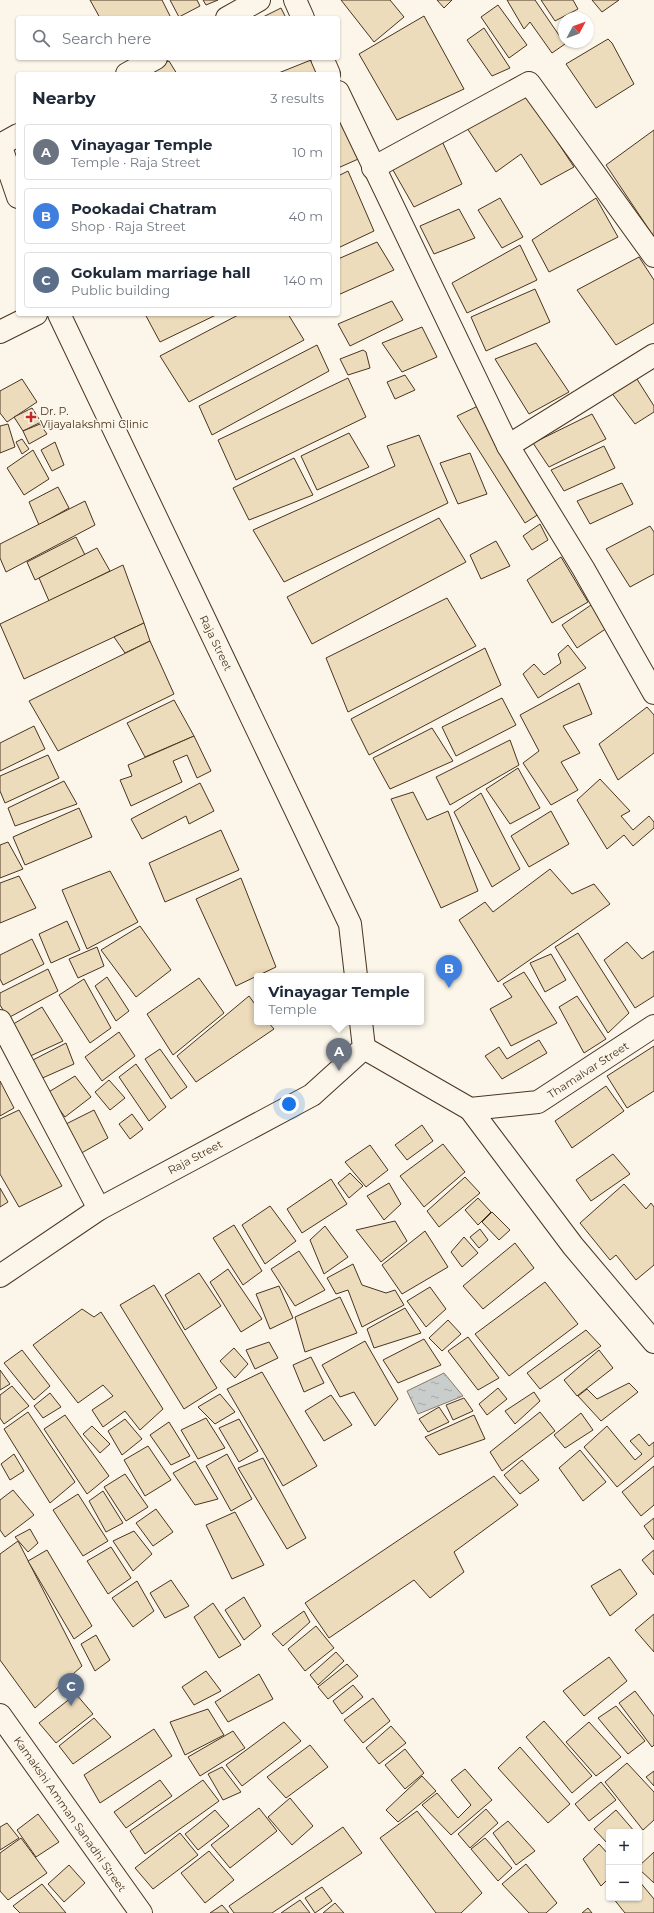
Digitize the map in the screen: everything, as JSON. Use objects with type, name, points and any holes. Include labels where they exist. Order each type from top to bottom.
[{"type":"street","points":[[231,16],[259,0]]},
{"type":"street","points":[[295,0],[302,16]]},
{"type":"street","points":[[131,72],[152,60]]},
{"type":"street","points":[[323,60],[328,72]]},
{"type":"street","points":[[373,168],[529,83],[654,256]]},
{"type":"street","points":[[340,96],[373,168],[508,446],[583,568],[654,693]]},
{"type":"street","points":[[16,136],[0,145],[16,191]]},
{"type":"street","points":[[0,332],[32,316]]},
{"type":"street","name":"Raja Street","points":[[60,316],[350,924],[356,973]]},
{"type":"street","points":[[508,446],[654,355]]},
{"type":"street","points":[[0,1021],[99,1209]]},
{"type":"street","points":[[361,1025],[364,1048],[470,1109],[573,1246],[654,1342]]},
{"type":"street","name":"Thamalvar Street","points":[[470,1109],[538,1102],[654,1026]]},
{"type":"street","name":"Raja Street","points":[[0,1276],[99,1209],[312,1095],[364,1048]]},
{"type":"street","name":"Kamakshi Amman Sanadhi Street","points":[[0,1715],[141,1913]]},
{"type":"water","points":[[444,1373],[463,1396],[418,1414],[407,1391]]},
{"type":"building","points":[[90,0],[162,0],[170,16],[99,16]]},
{"type":"building","points":[[170,0],[197,0],[200,6],[178,16]]},
{"type":"building","points":[[203,0],[218,0],[206,5]]},
{"type":"building","points":[[341,0],[390,0],[404,17],[374,42]]},
{"type":"building","points":[[437,0],[452,0],[444,8]]},
{"type":"building","points":[[507,0],[535,0],[558,34],[558,48],[559,48],[552,53],[530,22],[524,29]]},
{"type":"building","points":[[541,0],[573,0],[578,9],[572,12],[558,12],[558,19],[555,21]]},
{"type":"building","points":[[592,0],[619,0],[602,12]]},
{"type":"building","points":[[498,5],[527,45],[509,58],[481,17]]},
{"type":"building","points":[[281,8],[285,16],[265,16]]},
{"type":"building","points":[[424,16],[464,89],[397,120],[359,54]]},
{"type":"building","points":[[484,28],[510,68],[492,76],[467,40]]},
{"type":"building","points":[[608,39],[612,43],[634,84],[596,108],[566,64]]},
{"type":"building","points":[[311,60],[317,60],[325,72],[281,72]]},
{"type":"building","points":[[169,61],[176,72],[156,72],[153,67]]},
{"type":"building","points":[[526,94],[574,167],[541,185],[521,154],[496,172],[467,128]]},
{"type":"building","points":[[340,103],[365,156],[340,167]]},
{"type":"building","points":[[654,130],[654,237],[606,165]]},
{"type":"building","points":[[441,139],[462,184],[414,207],[389,163]]},
{"type":"building","points":[[348,171],[374,231],[340,247],[340,175]]},
{"type":"building","points":[[500,198],[523,237],[502,248],[478,210]]},
{"type":"building","points":[[596,198],[618,237],[549,272],[532,240]]},
{"type":"building","points":[[459,209],[475,238],[434,254],[420,226]]},
{"type":"building","points":[[377,242],[394,270],[340,294],[340,258]]},
{"type":"building","points":[[520,245],[537,280],[467,313],[452,283]]},
{"type":"building","points":[[639,257],[654,280],[654,323],[616,345],[577,290]]},
{"type":"building","points":[[535,289],[550,322],[486,351],[471,317]]},
{"type":"building","points":[[392,301],[403,320],[350,346],[338,324]]},
{"type":"building","points":[[146,316],[214,316],[160,342]]},
{"type":"building","points":[[236,316],[289,316],[304,340],[189,402],[160,356]]},
{"type":"building","points":[[422,327],[437,357],[402,372],[382,343]]},
{"type":"building","points":[[536,343],[569,392],[529,414],[495,359]]},
{"type":"building","points":[[317,345],[329,371],[212,435],[199,406]]},
{"type":"building","points":[[363,350],[366,352],[370,368],[348,375],[340,359]]},
{"type":"building","points":[[405,375],[415,390],[395,399],[387,382]]},
{"type":"building","points":[[635,376],[654,406],[654,412],[635,424],[611,392]]},
{"type":"building","points":[[348,378],[366,417],[236,480],[218,440]]},
{"type":"building","points":[[22,379],[37,402],[7,422],[0,413],[0,391]]},
{"type":"building","points":[[478,406],[542,512],[525,523],[457,416]]},
{"type":"building","points":[[32,408],[41,422],[23,431],[14,417]]},
{"type":"building","points":[[592,414],[606,439],[549,467],[533,443]]},
{"type":"building","points":[[8,424],[15,447],[0,453],[0,426]]},
{"type":"building","points":[[40,424],[47,434],[29,444],[23,431]]},
{"type":"building","points":[[349,433],[369,467],[317,490],[301,456]]},
{"type":"building","points":[[419,435],[448,503],[284,582],[253,530],[395,466],[387,446]]},
{"type":"building","points":[[22,439],[29,449],[22,454],[16,442]]},
{"type":"building","points":[[55,442],[64,465],[52,471],[41,450]]},
{"type":"building","points":[[604,446],[615,468],[564,491],[551,470]]},
{"type":"building","points":[[33,450],[49,479],[24,495],[7,468]]},
{"type":"building","points":[[470,453],[487,494],[458,504],[440,463]]},
{"type":"building","points":[[294,458],[313,495],[249,520],[233,488]]},
{"type":"building","points":[[622,483],[633,504],[590,524],[577,501]]},
{"type":"building","points":[[58,487],[69,508],[39,525],[29,502]]},
{"type":"building","points":[[85,501],[95,525],[6,572],[0,558],[0,544]]},
{"type":"building","points":[[439,518],[466,562],[312,644],[287,597]]},
{"type":"building","points":[[540,524],[548,540],[532,550],[523,536]]},
{"type":"building","points":[[650,526],[654,532],[654,574],[630,587],[606,549]]},
{"type":"building","points":[[76,537],[85,555],[35,580],[27,562]]},
{"type":"building","points":[[496,541],[510,566],[481,579],[470,555]]},
{"type":"building","points":[[97,548],[110,571],[49,601],[39,578]]},
{"type":"building","points":[[561,557],[588,602],[552,623],[527,580]]},
{"type":"building","points":[[123,565],[144,623],[24,679],[0,624]]},
{"type":"building","points":[[447,598],[476,646],[348,712],[326,658]]},
{"type":"building","points":[[591,605],[607,628],[577,648],[562,625]]},
{"type":"building","points":[[144,623],[150,641],[125,653],[114,637]]},
{"type":"building","points":[[150,641],[174,694],[58,751],[29,701]]},
{"type":"building","points":[[568,645],[586,668],[538,698],[523,674],[534,664],[544,675],[561,663],[558,654]]},
{"type":"building","points":[[485,648],[501,685],[369,755],[351,719]]},
{"type":"building","points":[[579,683],[592,714],[563,726],[580,753],[561,762],[578,790],[551,805],[523,763],[539,751],[520,715]]},
{"type":"building","points":[[502,698],[516,725],[456,756],[442,727]]},
{"type":"building","points":[[174,700],[194,736],[145,757],[127,723]]},
{"type":"building","points":[[647,707],[654,715],[654,753],[618,780],[599,744]]},
{"type":"building","points":[[34,726],[45,749],[0,771],[0,743]]},
{"type":"building","points":[[432,728],[453,761],[390,789],[373,758]]},
{"type":"building","points":[[194,736],[211,771],[197,778],[187,755],[173,761],[182,782],[131,806],[120,780],[132,776],[128,765]]},
{"type":"building","points":[[510,740],[519,765],[450,805],[436,777]]},
{"type":"building","points":[[48,755],[59,778],[5,803],[0,791],[0,776]]},
{"type":"building","points":[[518,768],[540,808],[510,824],[486,789]]},
{"type":"building","points":[[600,779],[630,811],[621,816],[633,830],[649,816],[654,822],[654,828],[633,846],[624,835],[607,849],[577,800]]},
{"type":"building","points":[[64,781],[77,804],[15,826],[8,808]]},
{"type":"building","points":[[200,783],[214,811],[189,824],[186,816],[142,839],[131,819]]},
{"type":"building","points":[[413,792],[427,820],[448,811],[478,891],[441,908],[391,799]]},
{"type":"building","points":[[481,793],[520,869],[492,887],[454,812]]},
{"type":"building","points":[[79,808],[92,837],[25,865],[13,837]]},
{"type":"building","points":[[551,811],[569,844],[529,867],[511,836]]},
{"type":"building","points":[[221,830],[239,870],[165,902],[149,863]]},
{"type":"building","points":[[8,842],[23,869],[0,878],[0,845]]},
{"type":"building","points":[[550,869],[572,894],[594,884],[610,904],[498,982],[459,920],[485,902],[493,912]]},
{"type":"building","points":[[110,871],[138,922],[87,949],[62,890]]},
{"type":"building","points":[[19,876],[36,908],[0,923],[0,883]]},
{"type":"building","points":[[241,878],[276,967],[263,973],[254,973],[254,977],[236,986],[196,899]]},
{"type":"building","points":[[67,921],[80,950],[51,963],[39,934]]},
{"type":"building","points":[[140,926],[171,970],[136,997],[101,950]]},
{"type":"building","points":[[578,933],[629,1013],[608,1033],[555,947]]},
{"type":"building","points":[[32,939],[44,964],[3,985],[0,979],[0,955]]},
{"type":"building","points":[[627,942],[642,959],[654,951],[654,996],[635,1008],[604,960]]},
{"type":"building","points":[[97,947],[104,966],[78,978],[69,959]]},
{"type":"building","points":[[551,954],[566,980],[545,992],[530,963]]},
{"type":"building","points":[[48,969],[58,991],[8,1018],[0,1005],[0,993]]},
{"type":"building","points":[[524,972],[557,1023],[511,1046],[490,1009],[512,997],[503,984]]},
{"type":"building","points":[[107,977],[129,1011],[116,1021],[95,986]]},
{"type":"building","points":[[199,978],[224,1013],[173,1055],[147,1014]]},
{"type":"building","points":[[84,979],[111,1028],[90,1043],[59,995]]},
{"type":"building","points":[[249,996],[254,1003],[254,1025],[271,1025],[274,1029],[196,1082],[177,1056]]},
{"type":"building","points":[[577,996],[606,1039],[584,1053],[559,1007]]},
{"type":"building","points":[[42,1007],[63,1041],[26,1058],[10,1026]]},
{"type":"building","points":[[119,1032],[135,1056],[102,1081],[85,1057]]},
{"type":"building","points":[[539,1040],[547,1053],[502,1079],[485,1056],[499,1047],[507,1059]]},
{"type":"building","points":[[66,1043],[74,1064],[38,1080],[31,1061]]},
{"type":"building","points":[[654,1046],[654,1091],[627,1108],[607,1076]]},
{"type":"building","points":[[160,1049],[187,1087],[171,1099],[145,1059]]},
{"type":"building","points":[[136,1064],[166,1107],[149,1121],[119,1077]]},
{"type":"building","points":[[75,1076],[91,1097],[65,1117],[47,1093]]},
{"type":"building","points":[[109,1080],[125,1098],[110,1110],[95,1092]]},
{"type":"building","points":[[0,1081],[14,1108],[0,1116]]},
{"type":"building","points":[[606,1086],[624,1111],[572,1148],[555,1121]]},
{"type":"building","points":[[19,1110],[62,1186],[19,1207],[0,1174],[0,1119]]},
{"type":"building","points":[[94,1110],[108,1138],[78,1155],[62,1126]]},
{"type":"building","points":[[132,1114],[143,1129],[130,1139],[119,1124]]},
{"type":"building","points":[[422,1125],[433,1141],[407,1160],[395,1145]]},
{"type":"building","points":[[443,1144],[465,1172],[424,1207],[400,1176]]},
{"type":"building","points":[[370,1145],[388,1170],[366,1187],[345,1162]]},
{"type":"building","points":[[613,1154],[630,1174],[591,1201],[576,1180]]},
{"type":"building","points":[[350,1173],[363,1186],[349,1198],[338,1183]]},
{"type":"building","points":[[465,1177],[480,1193],[439,1227],[427,1211]]},
{"type":"building","points":[[331,1179],[347,1204],[302,1233],[287,1209]]},
{"type":"building","points":[[389,1183],[401,1204],[384,1220],[367,1196]]},
{"type":"building","points":[[624,1184],[646,1209],[651,1203],[654,1207],[654,1265],[636,1280],[616,1255],[610,1260],[580,1223]]},
{"type":"building","points":[[0,1188],[8,1202],[0,1207]]},
{"type":"building","points":[[478,1198],[491,1212],[478,1225],[465,1210]]},
{"type":"building","points":[[270,1206],[296,1241],[265,1264],[242,1225]]},
{"type":"building","points":[[492,1212],[510,1230],[499,1240],[482,1222]]},
{"type":"building","points":[[395,1221],[407,1241],[381,1262],[356,1230]]},
{"type":"building","points":[[234,1225],[262,1271],[243,1285],[213,1238]]},
{"type":"building","points":[[325,1226],[348,1257],[324,1274],[310,1240]]},
{"type":"building","points":[[480,1229],[488,1240],[479,1248],[470,1237]]},
{"type":"building","points":[[425,1231],[448,1267],[402,1294],[382,1265]]},
{"type":"building","points":[[464,1237],[478,1253],[462,1267],[451,1252]]},
{"type":"building","points":[[515,1243],[534,1268],[483,1309],[463,1286]]},
{"type":"building","points":[[299,1251],[325,1290],[295,1306],[271,1269]]},
{"type":"building","points":[[353,1264],[362,1285],[386,1293],[395,1290],[404,1305],[362,1327],[348,1290],[336,1294],[327,1278]]},
{"type":"building","points":[[228,1269],[262,1319],[241,1332],[210,1282]]},
{"type":"building","points":[[199,1273],[221,1306],[185,1330],[165,1295]]},
{"type":"building","points":[[545,1282],[578,1324],[509,1376],[475,1334]]},
{"type":"building","points":[[154,1285],[217,1388],[184,1409],[120,1305]]},
{"type":"building","points":[[279,1286],[293,1318],[270,1329],[256,1294]]},
{"type":"building","points":[[430,1287],[446,1309],[426,1327],[407,1301]]},
{"type":"building","points":[[340,1297],[357,1333],[305,1352],[295,1317]]},
{"type":"building","points":[[405,1308],[421,1333],[374,1348],[367,1329]]},
{"type":"building","points":[[82,1309],[94,1317],[101,1312],[163,1409],[140,1430],[125,1411],[103,1427],[92,1410],[113,1396],[103,1385],[78,1403],[33,1345]]},
{"type":"building","points":[[448,1320],[461,1334],[442,1351],[429,1338]]},
{"type":"building","points":[[586,1330],[601,1346],[540,1389],[527,1373]]},
{"type":"building","points":[[468,1337],[499,1378],[478,1390],[448,1351]]},
{"type":"building","points":[[424,1339],[441,1365],[398,1383],[383,1360]]},
{"type":"building","points":[[365,1341],[398,1399],[375,1426],[354,1392],[340,1397],[322,1365]]},
{"type":"building","points":[[269,1342],[278,1358],[255,1369],[246,1350]]},
{"type":"building","points":[[234,1348],[248,1364],[235,1378],[220,1361]]},
{"type":"building","points":[[22,1350],[50,1386],[34,1400],[4,1363]]},
{"type":"building","points":[[599,1350],[613,1368],[577,1396],[564,1380]]},
{"type":"building","points":[[311,1357],[324,1383],[304,1392],[293,1365]]},
{"type":"building","points":[[0,1370],[10,1384],[0,1390]]},
{"type":"building","points":[[262,1372],[317,1466],[283,1486],[227,1389]]},
{"type":"building","points":[[629,1383],[638,1392],[601,1421],[578,1396],[587,1389],[597,1399]]},
{"type":"building","points":[[12,1386],[29,1406],[4,1424],[0,1418],[0,1395]]},
{"type":"building","points":[[498,1388],[507,1399],[487,1415],[479,1404]]},
{"type":"building","points":[[534,1392],[540,1401],[515,1424],[505,1411]]},
{"type":"building","points":[[50,1393],[61,1407],[43,1418],[34,1406]]},
{"type":"building","points":[[220,1394],[235,1412],[215,1424],[198,1407]]},
{"type":"building","points":[[331,1395],[352,1425],[324,1441],[305,1411]]},
{"type":"building","points":[[464,1398],[473,1411],[453,1420],[446,1405]]},
{"type":"building","points":[[439,1407],[449,1422],[428,1432],[419,1419]]},
{"type":"building","points":[[28,1412],[75,1482],[50,1503],[4,1429]]},
{"type":"building","points":[[540,1412],[555,1431],[502,1471],[490,1452]]},
{"type":"building","points":[[581,1413],[593,1430],[565,1448],[554,1435]]},
{"type":"building","points":[[65,1415],[109,1476],[87,1494],[44,1429]]},
{"type":"building","points":[[474,1415],[485,1439],[439,1455],[425,1437]]},
{"type":"building","points":[[206,1418],[225,1448],[198,1459],[181,1430]]},
{"type":"building","points":[[125,1419],[142,1439],[122,1455],[108,1431]]},
{"type":"building","points":[[239,1419],[258,1451],[239,1462],[219,1428]]},
{"type":"building","points":[[169,1422],[190,1456],[171,1465],[150,1435]]},
{"type":"building","points":[[92,1426],[110,1444],[100,1453],[83,1434]]},
{"type":"building","points":[[607,1426],[635,1460],[642,1454],[630,1441],[639,1434],[649,1446],[654,1442],[654,1456],[617,1487],[584,1447]]},
{"type":"building","points":[[148,1446],[171,1480],[145,1496],[124,1460]]},
{"type":"building","points":[[580,1450],[606,1482],[583,1501],[559,1468]]},
{"type":"building","points":[[14,1454],[24,1471],[10,1480],[1,1464]]},
{"type":"building","points":[[227,1454],[252,1499],[231,1511],[206,1466]]},
{"type":"building","points":[[263,1458],[306,1538],[287,1549],[238,1468]]},
{"type":"building","points":[[522,1460],[539,1480],[520,1494],[504,1475]]},
{"type":"building","points":[[195,1461],[218,1499],[195,1505],[173,1473]]},
{"type":"building","points":[[654,1466],[654,1505],[641,1516],[622,1492]]},
{"type":"building","points":[[125,1474],[148,1507],[126,1521],[104,1487]]},
{"type":"building","points":[[494,1476],[518,1505],[454,1552],[464,1572],[430,1598],[414,1580],[329,1638],[305,1603]]},
{"type":"building","points":[[13,1490],[34,1515],[5,1537],[0,1530],[0,1500]]},
{"type":"building","points":[[103,1491],[123,1523],[106,1532],[89,1501]]},
{"type":"building","points":[[78,1494],[108,1541],[83,1556],[53,1510]]},
{"type":"building","points":[[156,1509],[173,1532],[153,1546],[136,1523]]},
{"type":"building","points":[[235,1512],[264,1565],[232,1579],[206,1525]]},
{"type":"building","points":[[654,1518],[654,1540],[644,1526]]},
{"type":"building","points":[[30,1529],[38,1543],[28,1552],[15,1537]]},
{"type":"building","points":[[134,1531],[152,1554],[133,1571],[113,1541]]},
{"type":"building","points":[[18,1541],[82,1666],[35,1708],[0,1660],[0,1554]]},
{"type":"building","points":[[111,1547],[131,1578],[108,1594],[87,1561]]},
{"type":"building","points":[[47,1550],[92,1626],[74,1639],[28,1561]]},
{"type":"building","points":[[654,1550],[654,1575],[642,1560]]},
{"type":"building","points":[[620,1569],[637,1594],[610,1616],[591,1586]]},
{"type":"building","points":[[171,1580],[189,1606],[165,1618],[150,1593]]},
{"type":"building","points":[[137,1581],[154,1611],[133,1627],[112,1598]]},
{"type":"building","points":[[244,1597],[261,1626],[244,1640],[225,1610]]},
{"type":"building","points":[[213,1603],[241,1645],[219,1658],[194,1617]]},
{"type":"building","points":[[304,1611],[310,1622],[283,1646],[272,1634]]},
{"type":"building","points":[[654,1614],[654,1652],[635,1630]]},
{"type":"building","points":[[316,1626],[334,1648],[305,1671],[288,1649]]},
{"type":"building","points":[[96,1635],[110,1660],[95,1671],[81,1644]]},
{"type":"building","points":[[336,1652],[344,1661],[318,1685],[310,1675]]},
{"type":"building","points":[[609,1657],[627,1681],[584,1716],[563,1691]]},
{"type":"building","points":[[347,1664],[358,1676],[328,1699],[318,1687]]},
{"type":"building","points":[[206,1671],[221,1691],[194,1705],[182,1687]]},
{"type":"building","points":[[259,1674],[273,1699],[228,1722],[215,1702]]},
{"type":"building","points":[[353,1685],[363,1697],[342,1714],[333,1701]]},
{"type":"building","points":[[635,1691],[654,1716],[654,1745],[652,1747],[619,1703]]},
{"type":"building","points":[[76,1694],[93,1714],[56,1743],[39,1723]]},
{"type":"building","points":[[373,1698],[390,1721],[363,1743],[344,1720]]},
{"type":"building","points":[[616,1706],[645,1741],[628,1754],[598,1718]]},
{"type":"building","points":[[208,1709],[224,1735],[185,1755],[170,1722]]},
{"type":"building","points":[[94,1718],[111,1737],[73,1764],[59,1746]]},
{"type":"building","points":[[544,1721],[592,1776],[572,1793],[526,1737]]},
{"type":"building","points":[[284,1722],[301,1741],[242,1786],[226,1765]]},
{"type":"building","points":[[589,1722],[621,1757],[596,1776],[566,1742]]},
{"type":"building","points":[[391,1726],[406,1743],[379,1764],[366,1748]]},
{"type":"building","points":[[154,1729],[172,1756],[100,1803],[84,1775]]},
{"type":"building","points":[[233,1731],[245,1748],[200,1776],[188,1757]]},
{"type":"building","points":[[310,1745],[328,1767],[286,1798],[267,1777]]},
{"type":"building","points":[[520,1747],[570,1804],[548,1823],[498,1768]]},
{"type":"building","points":[[405,1749],[424,1773],[405,1789],[385,1765]]},
{"type":"building","points":[[627,1763],[654,1792],[654,1820],[643,1830],[605,1782]]},
{"type":"building","points":[[222,1767],[241,1792],[223,1800],[208,1774]]},
{"type":"building","points":[[465,1769],[492,1800],[451,1835],[422,1805],[437,1793],[458,1818],[471,1805],[451,1780]]},
{"type":"building","points":[[654,1771],[654,1786],[646,1777]]},
{"type":"building","points":[[422,1776],[436,1791],[398,1822],[386,1810]]},
{"type":"building","points":[[160,1780],[172,1796],[126,1828],[114,1812]]},
{"type":"building","points":[[203,1780],[219,1801],[145,1854],[130,1831]]},
{"type":"building","points":[[601,1782],[616,1800],[589,1821],[575,1804]]},
{"type":"building","points":[[290,1798],[313,1826],[292,1845],[268,1817]]},
{"type":"building","points":[[259,1808],[277,1831],[230,1868],[211,1845]]},
{"type":"building","points":[[486,1809],[498,1823],[470,1848],[458,1834]]},
{"type":"building","points":[[215,1810],[229,1826],[198,1850],[185,1834]]},
{"type":"building","points":[[616,1810],[632,1829],[606,1829],[606,1842],[594,1829]]},
{"type":"building","points":[[417,1811],[482,1893],[461,1913],[436,1913],[380,1838]]},
{"type":"building","points":[[38,1814],[59,1842],[36,1857],[17,1830]]},
{"type":"building","points":[[508,1821],[535,1851],[516,1865],[493,1833]]},
{"type":"building","points":[[7,1823],[19,1838],[0,1850],[0,1827]]},
{"type":"building","points":[[343,1827],[362,1853],[272,1913],[234,1913],[229,1906]]},
{"type":"building","points":[[180,1833],[198,1855],[153,1889],[135,1868]]},
{"type":"building","points":[[21,1838],[47,1873],[8,1900],[0,1891],[0,1853]]},
{"type":"building","points":[[485,1838],[512,1868],[498,1881],[471,1849]]},
{"type":"building","points":[[599,1844],[606,1852],[606,1881],[601,1886],[583,1859]]},
{"type":"building","points":[[209,1851],[234,1880],[205,1903],[181,1873]]},
{"type":"building","points":[[654,1852],[654,1883],[642,1872],[642,1863]]},
{"type":"building","points":[[526,1864],[557,1903],[546,1913],[529,1913],[502,1884]]},
{"type":"building","points":[[69,1865],[85,1883],[64,1902],[48,1884]]},
{"type":"building","points":[[42,1884],[66,1913],[20,1913],[13,1906]]},
{"type":"building","points":[[642,1885],[654,1899],[654,1913],[625,1913],[615,1901],[642,1901]]},
{"type":"building","points":[[322,1887],[332,1901],[315,1913],[305,1898]]},
{"type":"building","points":[[300,1900],[310,1913],[281,1913]]},
{"type":"building","points":[[335,1903],[344,1913],[323,1913]]},
{"type":"building","points":[[222,1905],[229,1913],[210,1913]]},
{"type":"building","points":[[588,1908],[592,1913],[582,1913]]},
{"type":"place","name":"Dr. P. Vijayalakshmi Clinic","points":[[31,417]]},
{"type":"place","name":"Pookadai Chatram","points":[[449,988]]},
{"type":"place","name":"Vinayagar Temple","points":[[339,1071]]},
{"type":"place","name":"Gokulam marriage hall","points":[[71,1706]]}]
